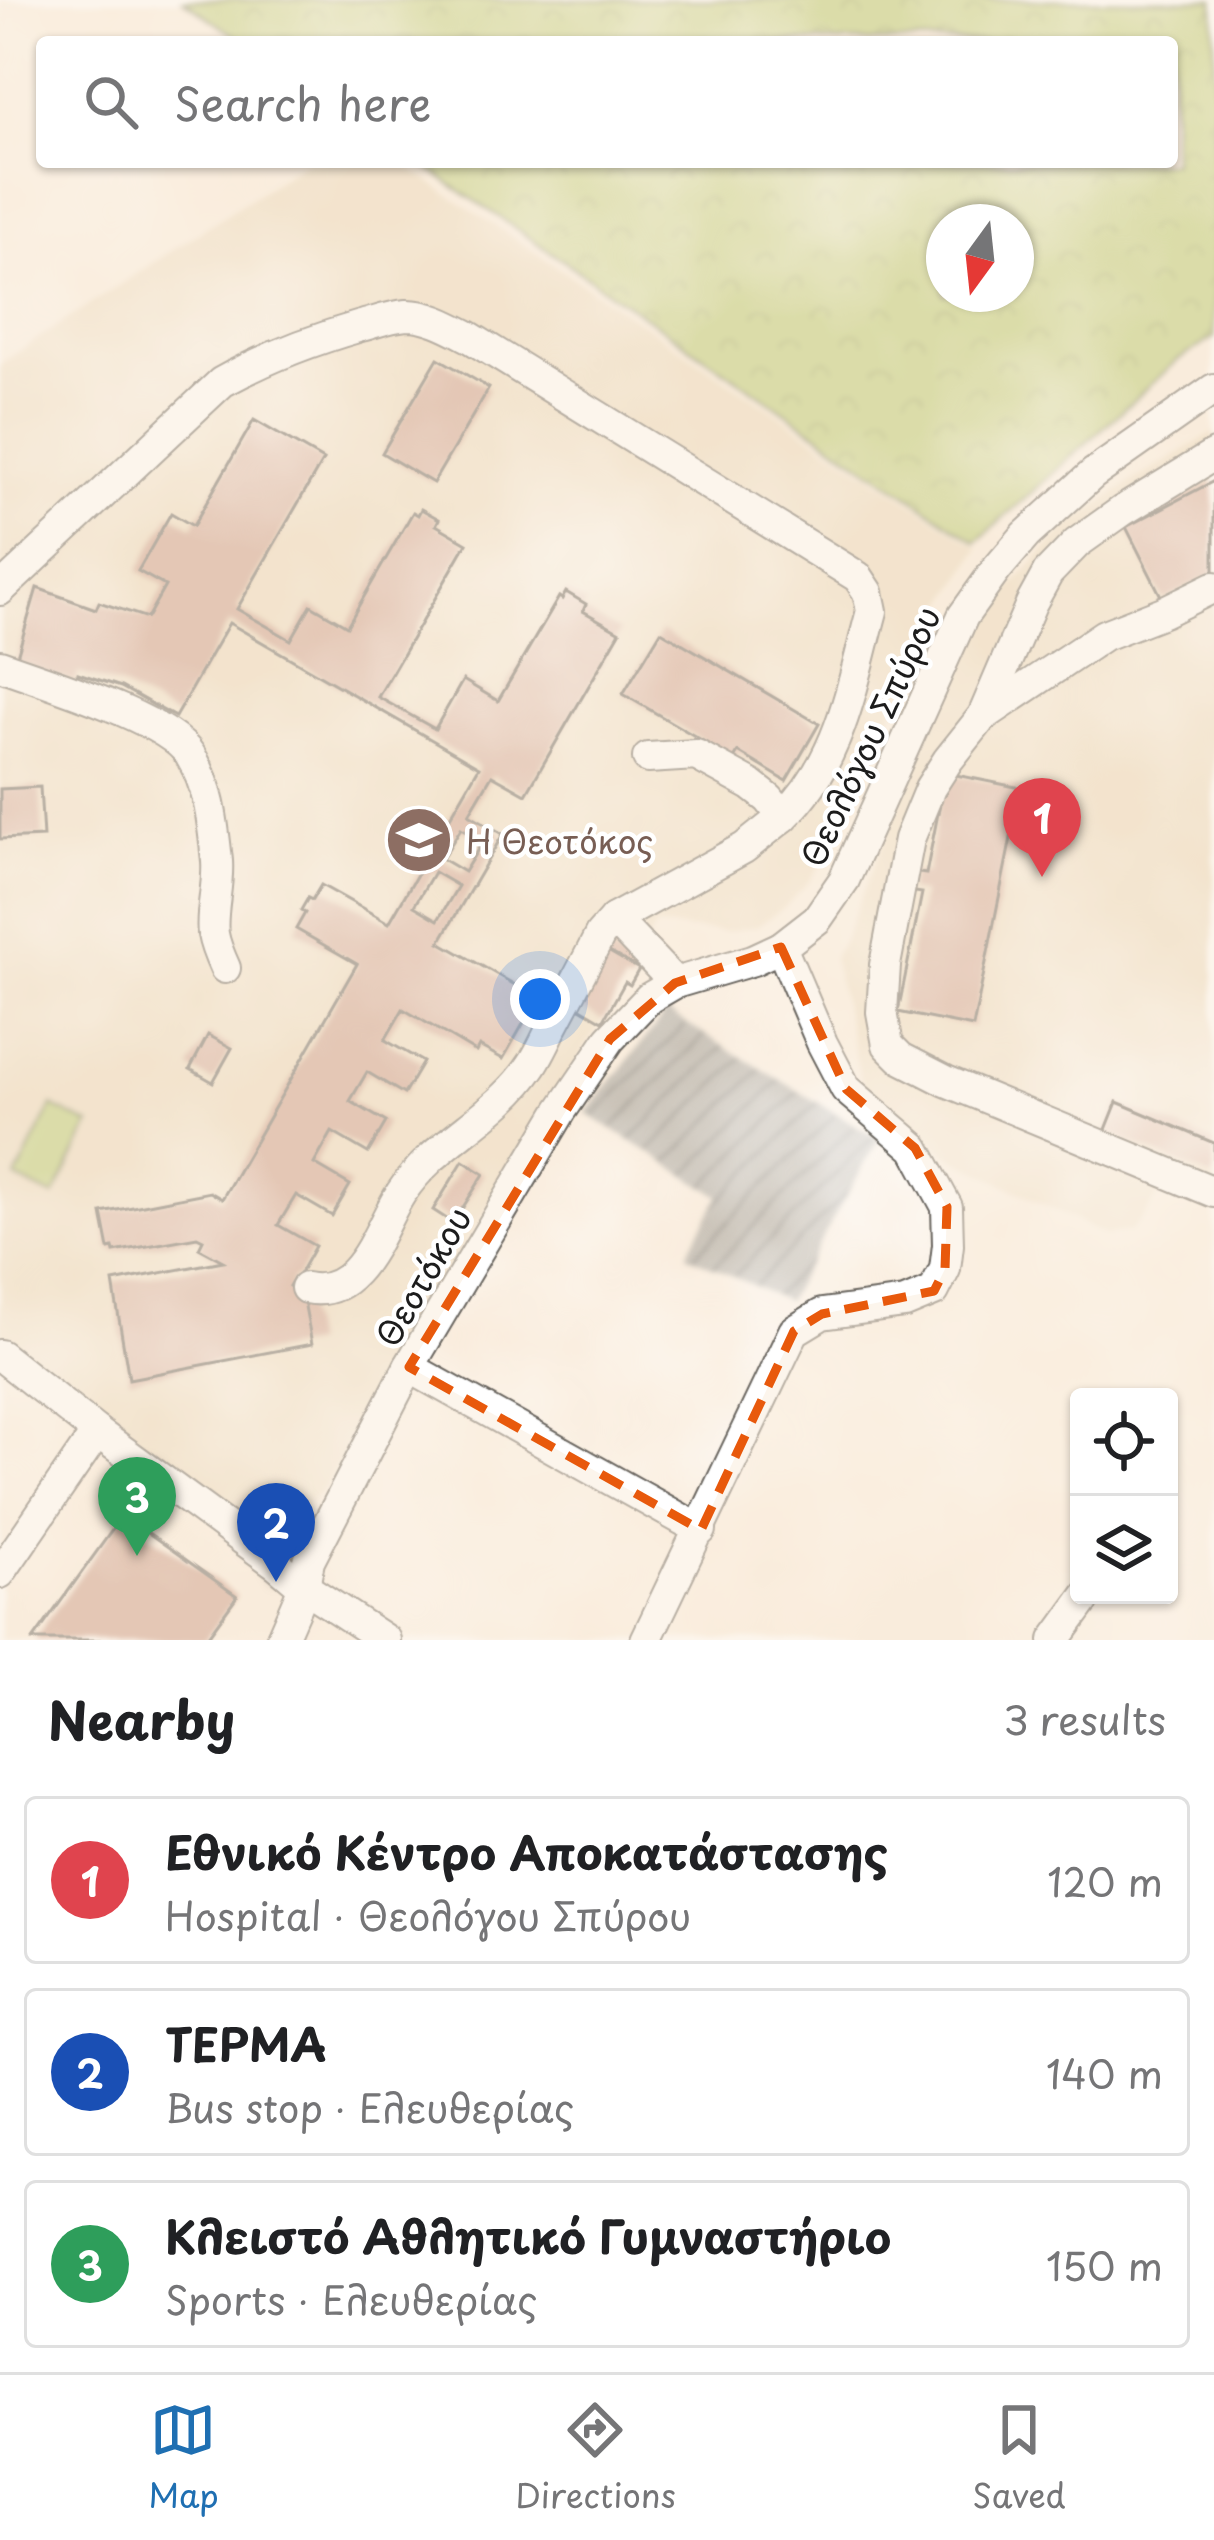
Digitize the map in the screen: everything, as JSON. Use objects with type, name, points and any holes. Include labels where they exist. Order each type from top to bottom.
[{"type":"street","points":[[0,590],[222,382],[317,338],[410,315],[439,321],[487,347],[858,577],[868,592],[872,611],[840,733],[812,786],[744,848],[614,919],[600,935],[532,1066],[505,1098],[429,1160],[403,1189],[355,1274],[338,1286],[320,1291],[306,1288]]},
{"type":"street","name":"Θεολόγου Σπύρου","points":[[675,982],[753,960],[781,947],[818,919],[844,880],[963,616],[996,570],[1026,535],[1093,474],[1214,389]]},
{"type":"street","points":[[1214,455],[1077,543],[1048,573],[983,716],[930,788],[909,839],[885,964],[882,1012],[888,1045],[901,1058],[1214,1192]]},
{"type":"street","points":[[983,716],[1104,635],[1214,587]]},
{"type":"street","points":[[0,665],[124,713],[167,733],[188,750],[212,809],[218,882],[212,930],[225,968]]},
{"type":"street","points":[[648,758],[696,755],[751,785],[783,817]]},
{"type":"street","points":[[614,919],[675,982]]},
{"type":"street","points":[[646,1640],[794,1330],[822,1314],[904,1303],[934,1291],[945,1269],[947,1207],[915,1148],[846,1089],[781,947]]},
{"type":"street","name":"Θεοτόκου","points":[[281,1640],[304,1587],[309,1562],[410,1367],[560,1111],[610,1040],[649,998],[675,982]]},
{"type":"street","points":[[0,1355],[304,1587],[385,1640]]},
{"type":"street","points":[[410,1367],[701,1530]]},
{"type":"street","points":[[0,1574],[97,1432]]},
{"type":"street","points":[[271,1640],[304,1587]]},
{"type":"street","points":[[1054,1640],[1081,1604]]},
{"type":"highlighted area","points":[[781,947],[846,1089],[915,1148],[947,1207],[945,1269],[934,1291],[822,1314],[794,1331],[701,1530],[409,1367],[610,1039],[675,983]]},
{"type":"shaded area","name":"Η Θεοτόκος","points":[[296,168],[409,168],[980,548],[914,658],[845,829],[809,882],[757,926],[726,932],[656,927],[633,965],[639,969],[630,985],[625,983],[487,1210],[324,1489],[292,1512],[273,1518],[235,1511],[200,1489],[0,1337],[0,364]]},
{"type":"shaded area","points":[[1214,432],[1214,1206],[1166,1185],[1131,1231],[1106,1236],[959,1161],[894,1122],[872,1101],[861,1081],[832,958],[958,667],[1008,591],[1065,529]]},
{"type":"shaded area","points":[[667,1012],[879,1139],[786,1301],[686,1254],[720,1196],[586,1113]]},
{"type":"green space","points":[[183,0],[1214,0],[1214,338],[1177,361],[977,542],[427,168],[1178,168],[1178,36],[235,36]]},
{"type":"green space","points":[[52,1106],[90,1125],[54,1197],[16,1178]]},
{"type":"building","points":[[438,358],[489,388],[433,483],[382,453]]},
{"type":"building","points":[[254,420],[323,460],[237,609],[291,640],[311,605],[347,626],[413,512],[418,515],[421,509],[439,519],[436,525],[467,543],[378,697],[435,729],[463,680],[498,701],[566,592],[586,604],[583,611],[620,632],[526,794],[492,775],[469,814],[503,834],[440,942],[538,998],[503,1059],[479,1046],[476,1052],[403,1009],[385,1040],[423,1062],[404,1094],[367,1072],[350,1101],[386,1122],[368,1153],[332,1132],[314,1164],[350,1185],[332,1216],[296,1195],[278,1225],[315,1246],[289,1286],[302,1290],[312,1344],[129,1379],[113,1282],[223,1261],[199,1248],[203,1240],[197,1237],[114,1252],[109,1249],[102,1213],[210,1192],[222,1199],[357,964],[296,929],[308,898],[312,900],[321,885],[389,923],[479,767],[229,623],[175,717],[121,687],[78,673],[76,683],[15,663],[37,588],[96,609],[99,602],[147,618],[165,586],[138,571],[171,513],[193,526]],"holes":[[[461,828],[483,841],[464,872],[442,859]],[[434,872],[458,886],[438,920],[414,906]]]},
{"type":"building","points":[[1214,481],[1214,574],[1163,600],[1126,527]]},
{"type":"building","points":[[661,631],[819,724],[786,781],[738,752],[734,759],[623,694]]},
{"type":"building","points":[[946,773],[1021,788],[973,1027],[898,1012],[922,893],[908,891],[912,872],[926,874]]},
{"type":"building","points":[[40,787],[43,837],[0,839],[0,789]]},
{"type":"building","points":[[606,950],[639,969],[630,985],[625,982],[603,1021],[579,1007]]},
{"type":"building","points":[[208,1035],[232,1048],[213,1082],[190,1069]]},
{"type":"building","points":[[1117,1102],[1214,1143],[1214,1179],[1105,1132]]},
{"type":"building","points":[[463,1161],[484,1174],[453,1223],[433,1210]]},
{"type":"building","points":[[123,1515],[237,1596],[205,1640],[33,1640]]},
{"type":"place","name":"Η Θεοτόκος","points":[[419,840]]},
{"type":"place","name":"Εθνικό Κέντρο Αποκατάστασης","points":[[1042,877]]},
{"type":"place","name":"Κλειστό Αθλητικό Γυμναστήριο","points":[[137,1556]]},
{"type":"place","name":"ΤΕΡΜΑ","points":[[276,1582]]}]
